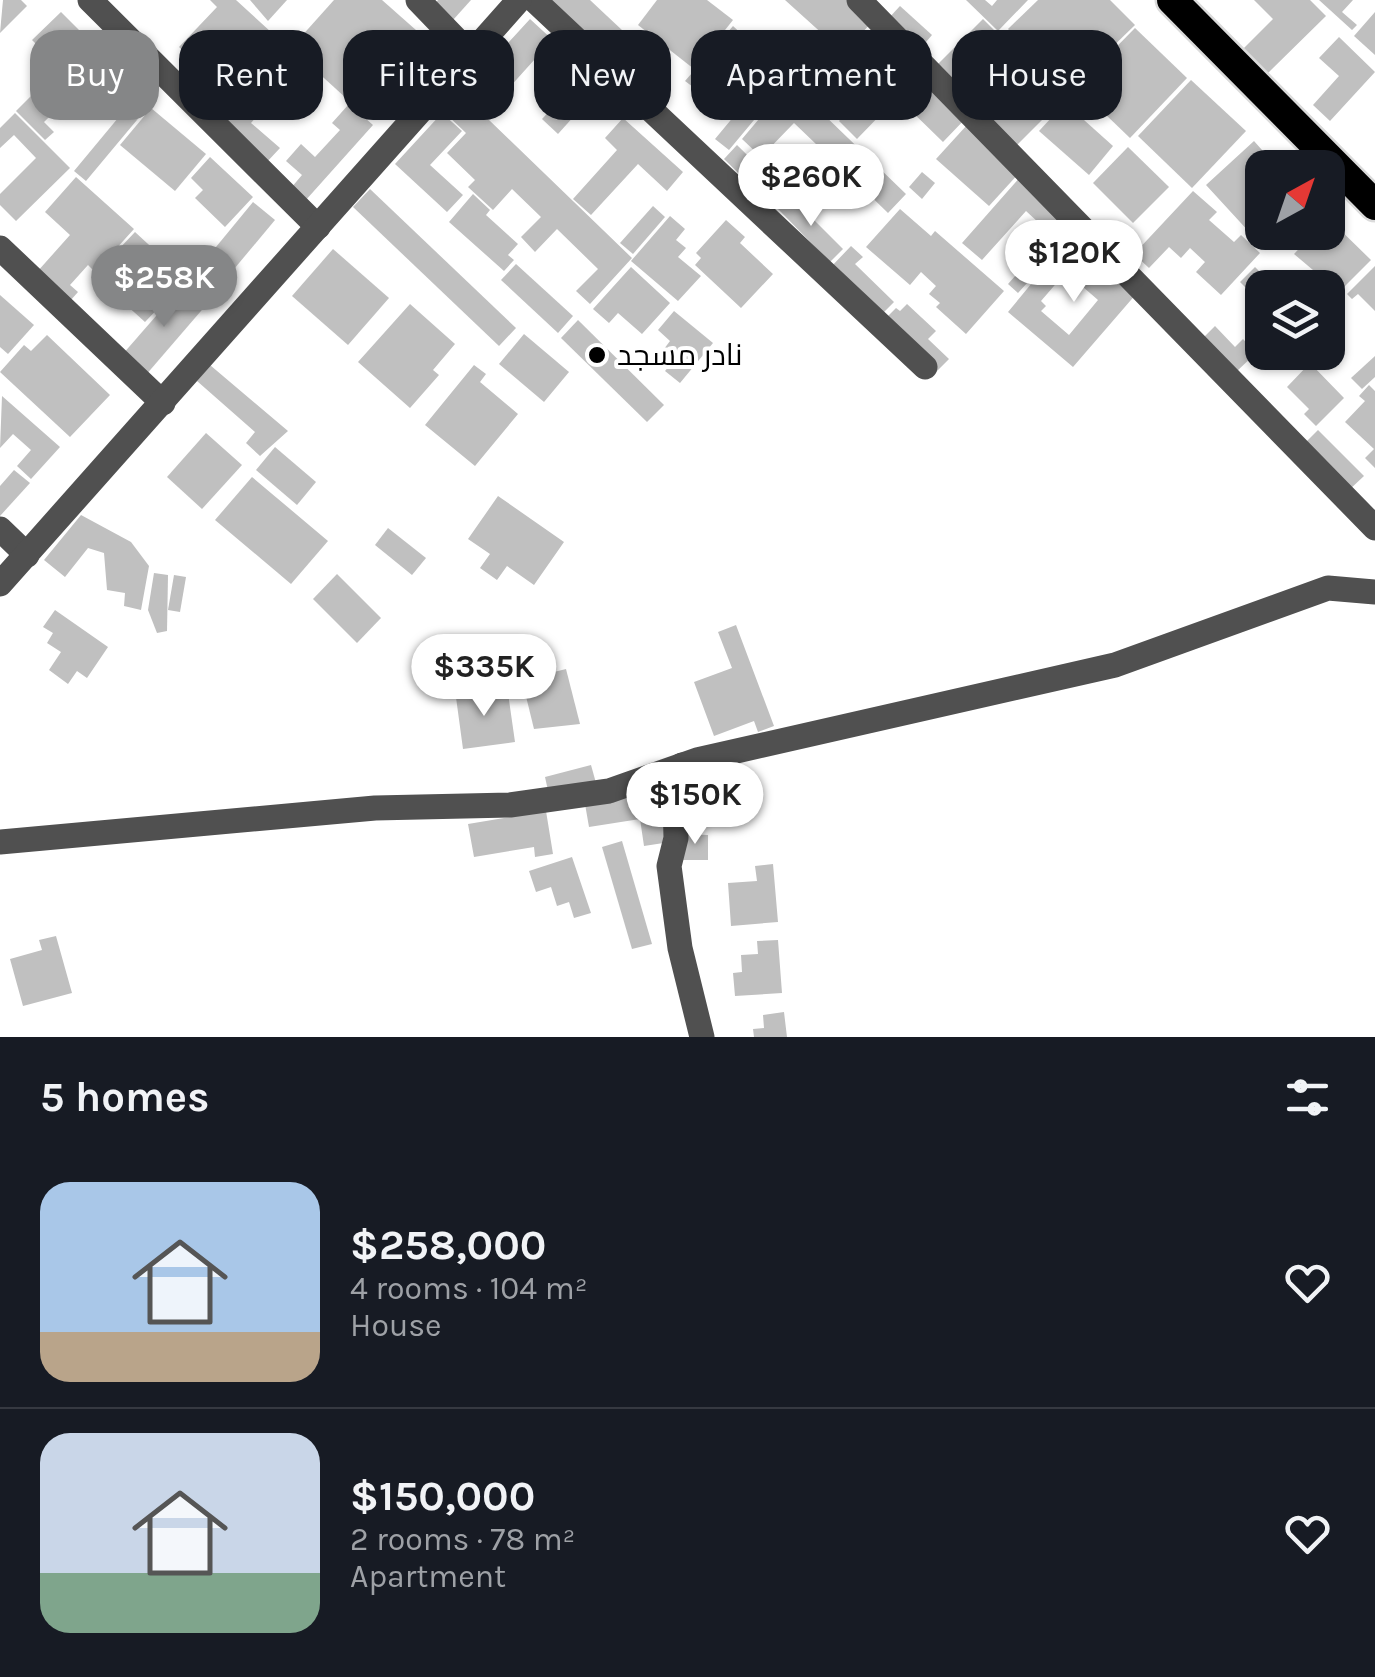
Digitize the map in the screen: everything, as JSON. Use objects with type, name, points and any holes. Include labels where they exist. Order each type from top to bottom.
[{"type":"highway","points":[[1172,0],[1375,205]]},
{"type":"street","points":[[90,0],[318,228]]},
{"type":"street","points":[[418,0],[447,30]]},
{"type":"street","points":[[493,30],[519,0]]},
{"type":"street","points":[[534,0],[925,367]]},
{"type":"street","points":[[859,0],[1375,528]]},
{"type":"street","points":[[0,584],[414,120]]},
{"type":"street","points":[[0,248],[163,403]]},
{"type":"street","points":[[0,529],[27,555]]},
{"type":"street","points":[[0,842],[375,808],[510,805],[609,792],[682,765],[1115,665],[1328,588],[1375,592]]},
{"type":"street","points":[[682,765],[675,800],[676,838],[669,866],[680,948],[702,1037]]},
{"type":"building","points":[[3,0],[21,0],[27,6],[0,33]]},
{"type":"building","points":[[210,0],[236,0],[269,30],[195,30],[217,7]]},
{"type":"building","points":[[250,0],[287,0],[268,21]]},
{"type":"building","points":[[334,0],[382,0],[416,30],[343,30],[343,95],[323,77],[323,30],[307,30]]},
{"type":"building","points":[[438,0],[471,0],[453,20],[435,4]]},
{"type":"building","points":[[549,0],[590,0],[622,30],[581,30]]},
{"type":"building","points":[[657,0],[707,0],[733,20],[725,30],[691,30],[691,67],[671,51],[671,30],[644,30],[638,25]]},
{"type":"building","points":[[785,0],[848,0],[872,22],[865,30],[818,30]]},
{"type":"building","points":[[966,0],[985,0],[992,6],[997,0],[1028,0],[999,30]]},
{"type":"building","points":[[1038,0],[1110,0],[1135,25],[1122,38],[1122,30],[1008,29]]},
{"type":"building","points":[[1254,0],[1310,0],[1326,16],[1267,74],[1243,49],[1273,19]]},
{"type":"building","points":[[1319,0],[1353,0],[1342,12],[1357,25],[1352,30]]},
{"type":"building","points":[[900,6],[926,30],[900,30],[888,19]]},
{"type":"building","points":[[61,12],[79,30],[42,30]]},
{"type":"building","points":[[1375,12],[1375,55],[1354,36]]},
{"type":"building","points":[[530,19],[542,30],[534,30],[534,60],[514,82],[514,37]]},
{"type":"building","points":[[983,19],[994,30],[972,30]]},
{"type":"building","points":[[1135,28],[1187,78],[1130,138],[1111,120],[1122,120],[1122,41]]},
{"type":"building","points":[[1339,37],[1375,72],[1330,121],[1313,105],[1339,76],[1319,58]]},
{"type":"building","points":[[952,50],[952,80],[937,65]]},
{"type":"building","points":[[1191,80],[1246,131],[1192,188],[1138,136]]},
{"type":"building","points":[[932,84],[952,103],[952,120],[964,120],[943,142],[920,120],[932,120]]},
{"type":"building","points":[[30,97],[30,120],[46,120],[54,132],[45,140],[16,111]]},
{"type":"building","points":[[343,111],[343,120],[367,120],[373,125],[305,201],[291,188],[302,175],[286,161],[301,144],[315,157],[340,130],[332,123]]},
{"type":"building","points":[[15,113],[70,168],[16,221],[0,205],[0,194],[36,158],[14,135],[0,148],[0,128]]},
{"type":"building","points":[[159,115],[206,154],[175,191],[120,145],[141,120],[159,120]]},
{"type":"building","points":[[116,120],[137,120],[86,181],[74,171]]},
{"type":"building","points":[[217,120],[254,120],[251,123],[280,148],[266,163]]},
{"type":"building","points":[[436,120],[450,120],[462,131],[430,165],[463,195],[447,212],[395,164]]},
{"type":"building","points":[[452,120],[489,120],[632,258],[590,304],[576,291],[598,269],[557,229],[535,252],[521,237],[541,217],[512,189],[493,210],[468,187],[475,180],[447,153],[466,133]]},
{"type":"building","points":[[543,120],[571,120],[558,134]]},
{"type":"building","points":[[625,120],[683,172],[667,191],[638,164],[591,215],[573,199],[617,150],[605,138]]},
{"type":"building","points":[[731,120],[754,120],[729,150],[715,139]]},
{"type":"building","points":[[758,120],[829,120],[906,194],[888,213],[852,178],[831,199],[822,190],[809,203],[797,192],[809,180],[795,167],[817,145],[794,123],[761,157],[742,139]]},
{"type":"building","points":[[840,120],[875,120],[857,139]]},
{"type":"building","points":[[992,120],[1042,120],[1017,145]]},
{"type":"building","points":[[1049,120],[1084,120],[1113,146],[1089,175],[1039,131]]},
{"type":"building","points":[[967,125],[1020,172],[989,206],[936,159]]},
{"type":"building","points":[[1254,141],[1262,150],[1245,150],[1245,227],[1206,185]]},
{"type":"building","points":[[737,145],[785,192],[772,206],[724,159]]},
{"type":"building","points":[[1128,147],[1169,187],[1133,223],[1093,183]]},
{"type":"building","points":[[210,157],[253,197],[225,227],[195,198],[203,190],[191,178]]},
{"type":"building","points":[[922,172],[935,183],[922,199],[909,187]]},
{"type":"building","points":[[1021,176],[1078,227],[1018,293],[1008,284],[1052,235],[1026,211],[982,260],[962,243]]},
{"type":"building","points":[[76,177],[134,229],[95,272],[88,265],[70,285],[78,292],[70,301],[37,272],[70,235],[45,212]]},
{"type":"building","points":[[370,189],[516,328],[499,346],[353,207]]},
{"type":"building","points":[[1193,191],[1217,212],[1209,220],[1234,242],[1241,235],[1245,250],[1260,253],[1221,295],[1196,272],[1205,262],[1190,248],[1181,258],[1169,247],[1149,268],[1134,254]]},
{"type":"building","points":[[473,194],[490,210],[486,215],[518,244],[508,255],[514,260],[504,271],[449,222]]},
{"type":"building","points":[[791,197],[843,249],[830,262],[778,209]]},
{"type":"building","points":[[253,202],[275,220],[209,299],[188,281]]},
{"type":"building","points":[[653,206],[665,217],[633,254],[620,243]]},
{"type":"building","points":[[900,209],[931,236],[935,231],[1004,291],[966,334],[936,307],[940,303],[929,294],[936,286],[921,272],[910,285],[866,247]]},
{"type":"building","points":[[670,216],[685,229],[676,240],[686,248],[678,257],[701,276],[678,301],[631,261]]},
{"type":"building","points":[[726,220],[745,237],[740,243],[773,274],[741,308],[695,265],[701,258],[696,253]]},
{"type":"building","points":[[135,232],[186,279],[145,322],[124,303],[148,277],[118,250]]},
{"type":"building","points":[[1345,235],[1371,260],[1345,286],[1345,270],[1313,270],[1294,254],[1298,250],[1345,250]]},
{"type":"building","points":[[1079,244],[1137,293],[1073,367],[1008,312],[1046,266],[1060,279],[1041,301],[1046,306],[1041,311],[1069,335],[1098,300],[1060,267]]},
{"type":"building","points":[[851,246],[863,257],[855,264],[894,302],[880,316],[830,268]]},
{"type":"building","points":[[333,249],[389,298],[348,345],[292,296]]},
{"type":"building","points":[[516,264],[573,316],[558,333],[501,280]]},
{"type":"building","points":[[1375,266],[1375,311],[1358,294],[1352,299],[1347,294]]},
{"type":"building","points":[[631,267],[670,303],[642,334],[618,313],[609,323],[593,309]]},
{"type":"building","points":[[184,284],[207,304],[145,376],[122,355]]},
{"type":"building","points":[[0,295],[34,325],[8,354],[0,347]]},
{"type":"building","points":[[410,304],[455,344],[433,370],[439,375],[410,408],[358,362]]},
{"type":"building","points":[[907,304],[936,331],[928,339],[949,359],[934,374],[881,323],[896,308],[900,311]]},
{"type":"building","points":[[674,311],[713,343],[680,383],[665,371],[675,359],[664,349],[670,341],[658,330]]},
{"type":"building","points":[[578,320],[664,405],[647,422],[561,338]]},
{"type":"building","points":[[1215,326],[1235,347],[1243,339],[1245,363],[1236,372],[1203,338]]},
{"type":"building","points":[[524,334],[569,372],[544,402],[499,364]]},
{"type":"building","points":[[47,335],[110,395],[70,437],[0,372],[24,345],[31,351]]},
{"type":"building","points":[[1375,356],[1375,377],[1362,389],[1351,378]]},
{"type":"building","points":[[210,365],[288,431],[260,456],[246,443],[255,432],[197,381]]},
{"type":"building","points":[[474,365],[486,374],[480,382],[518,414],[475,466],[425,425]]},
{"type":"building","points":[[1303,370],[1317,370],[1344,398],[1316,426],[1304,414],[1309,409],[1287,387]]},
{"type":"building","points":[[1369,385],[1375,391],[1375,468],[1365,458],[1374,449],[1345,422],[1365,401],[1359,396]]},
{"type":"building","points":[[2,396],[60,447],[31,479],[17,466],[31,450],[13,434],[0,448]]},
{"type":"building","points":[[1318,430],[1364,476],[1349,490],[1303,445]]},
{"type":"building","points":[[206,433],[242,465],[202,509],[167,477]]},
{"type":"building","points":[[275,447],[316,482],[297,505],[256,470]]},
{"type":"building","points":[[14,470],[30,483],[0,516],[0,486]]},
{"type":"building","points":[[252,477],[328,541],[291,584],[215,520]]},
{"type":"building","points":[[498,496],[564,542],[534,585],[507,566],[497,580],[480,568],[490,554],[468,539]]},
{"type":"building","points":[[81,515],[131,542],[149,566],[141,610],[124,606],[125,593],[107,590],[104,553],[88,548],[65,577],[44,560]]},
{"type":"building","points":[[388,528],[426,558],[412,575],[375,545]]},
{"type":"building","points":[[154,573],[168,575],[167,631],[157,633],[148,610]]},
{"type":"building","points":[[337,574],[381,618],[357,643],[313,599]]},
{"type":"building","points":[[174,575],[186,577],[180,612],[168,610]]},
{"type":"building","points":[[55,610],[108,647],[87,678],[77,671],[68,684],[49,670],[61,652],[47,643],[53,633],[43,627]]},
{"type":"building","points":[[736,625],[774,726],[758,732],[754,721],[714,736],[694,682],[732,668],[718,632]]},
{"type":"building","points":[[566,669],[580,724],[534,729],[522,680]]},
{"type":"building","points":[[477,687],[478,696],[508,693],[515,742],[463,749],[455,690]]},
{"type":"building","points":[[591,765],[596,783],[549,795],[545,777]]},
{"type":"building","points":[[662,791],[670,842],[644,846],[640,819],[589,827],[585,804]]},
{"type":"building","points":[[546,811],[553,854],[535,857],[534,847],[474,857],[468,824]]},
{"type":"building","points":[[682,834],[708,835],[708,860],[682,860]]},
{"type":"building","points":[[622,841],[652,944],[632,949],[602,847]]},
{"type":"building","points":[[572,857],[591,913],[574,918],[569,902],[557,906],[551,887],[536,892],[529,871]]},
{"type":"building","points":[[773,864],[778,922],[731,926],[728,883],[757,881],[755,866]]},
{"type":"building","points":[[56,936],[72,993],[23,1006],[10,959],[42,950],[39,940]]},
{"type":"building","points":[[778,940],[782,993],[735,996],[733,973],[742,972],[741,955],[758,954],[757,941]]},
{"type":"building","points":[[784,1012],[787,1037],[754,1037],[753,1029],[764,1028],[763,1015]]},
{"type":"place","name":"نادر مسجد","points":[[597,355]]}]
